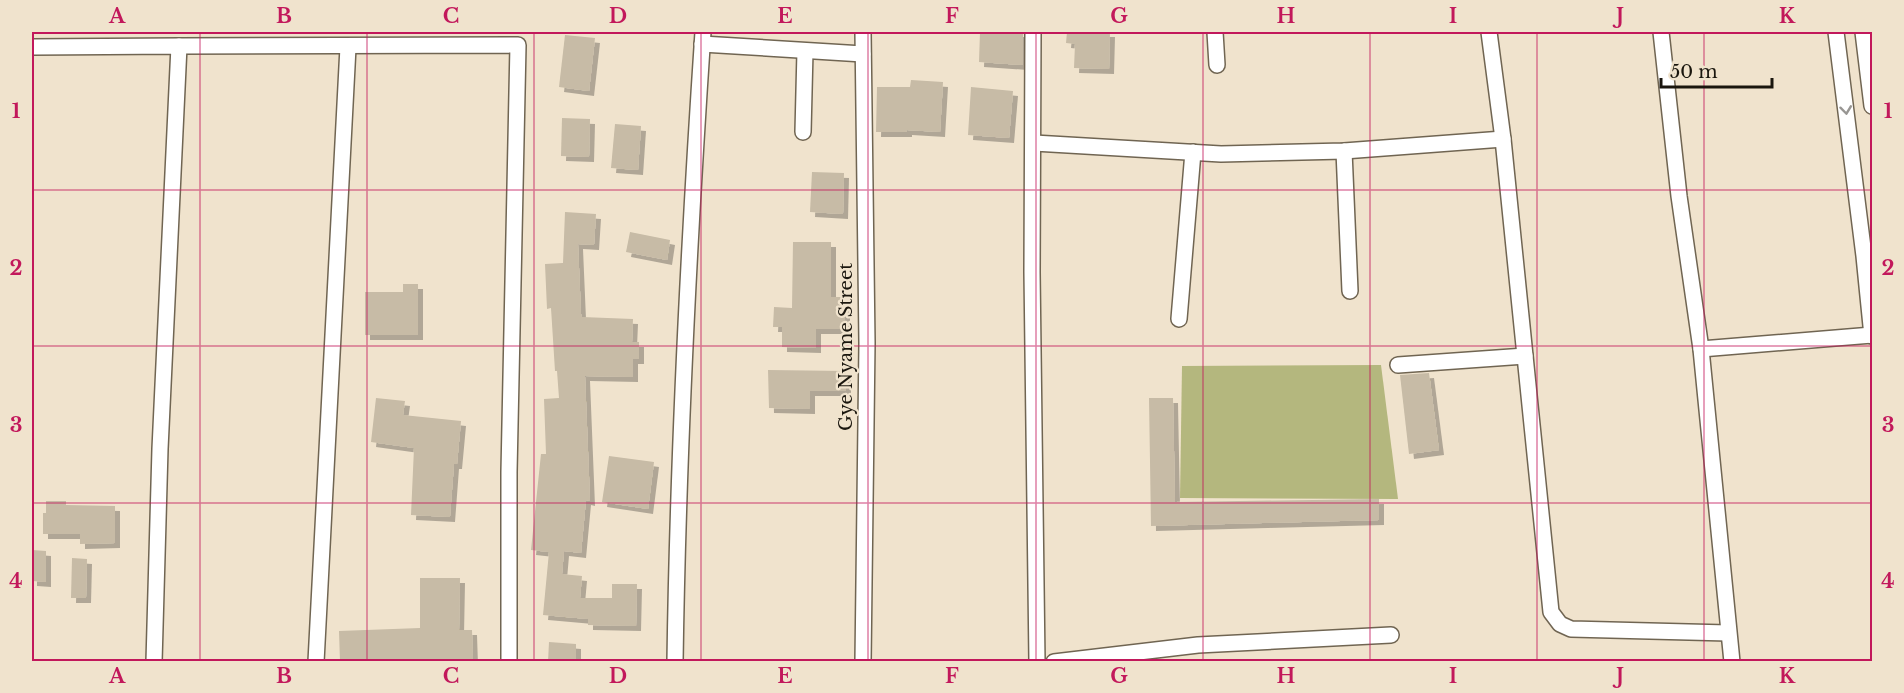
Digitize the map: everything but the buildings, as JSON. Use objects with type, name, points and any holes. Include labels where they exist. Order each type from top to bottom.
[{"type":"street","name":"Gye Nyame Street","points":[[863,32],[867,343],[863,662]]},
{"type":"street","points":[[1033,32],[1032,272],[1037,662]]},
{"type":"street","points":[[1215,32],[1217,65]]},
{"type":"street","points":[[1489,32],[1503,139],[1551,612],[1560,624],[1571,629],[1728,633]]},
{"type":"street","points":[[1661,32],[1679,196],[1701,350],[1732,662]]},
{"type":"street","points":[[1701,350],[1872,335],[1836,32]]},
{"type":"street","points":[[1863,32],[1869,49],[1872,106]]},
{"type":"street","points":[[32,46],[348,47],[518,38],[509,460],[509,662]]},
{"type":"street","points":[[675,662],[683,373],[702,38],[805,51],[863,54]]},
{"type":"street","points":[[153,662],[160,449],[179,46]]},
{"type":"street","points":[[316,662],[348,47]]},
{"type":"street","points":[[803,132],[805,51]]},
{"type":"street","points":[[1034,143],[1221,154],[1344,151],[1503,139]]},
{"type":"street","points":[[1344,151],[1350,291]]},
{"type":"street","points":[[1179,320],[1193,152]]},
{"type":"street","points":[[1398,365],[1525,356]]},
{"type":"street","points":[[1054,662],[1198,645],[1391,634]]},
{"type":"green space","points":[[1381,365],[1398,499],[1180,498],[1182,366]]}]
